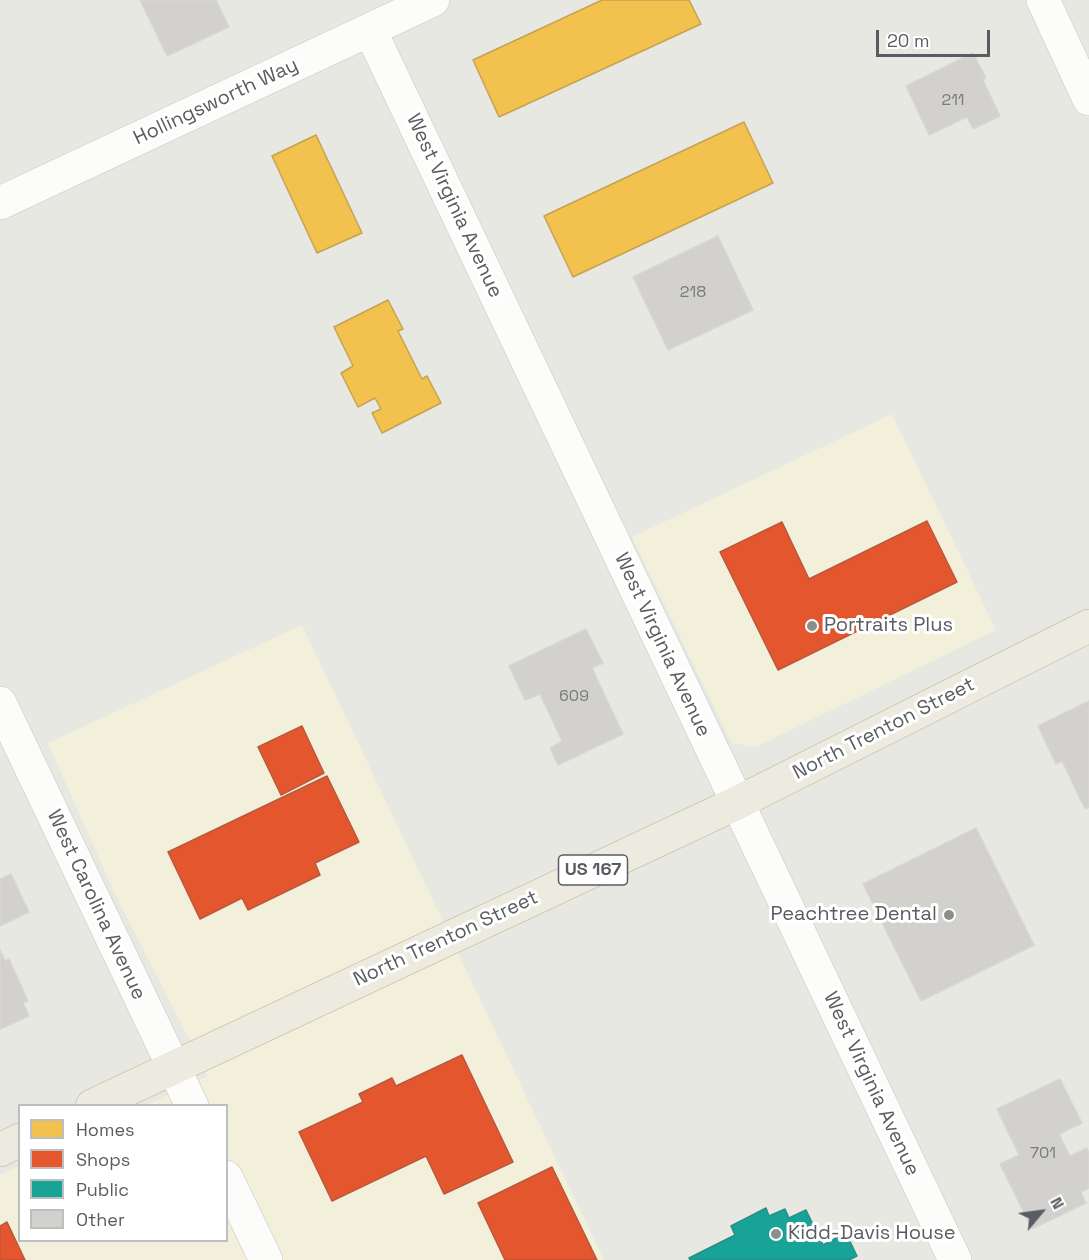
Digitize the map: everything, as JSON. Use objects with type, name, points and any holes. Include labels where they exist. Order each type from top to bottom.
[{"type":"highway","name":"North Trenton Street","points":[[96,1104],[737,803],[1089,626]]},
{"type":"highway","points":[[0,1150],[18,1141]]},
{"type":"street","name":"Hollingsworth Way","points":[[0,203],[433,0]]},
{"type":"street","points":[[1043,0],[1080,54],[1089,99]]},
{"type":"street","name":"West Virginia Avenue","points":[[370,30],[955,1260]]},
{"type":"street","name":"West Carolina Avenue","points":[[0,703],[191,1104]]},
{"type":"street","points":[[228,1181],[266,1260]]},
{"type":"shaded area","points":[[892,414],[996,630],[758,746],[733,743],[632,537]]},
{"type":"shaded area","points":[[302,625],[604,1260],[0,1260],[0,1175],[18,1166],[18,1242],[228,1242],[228,1104],[148,1104],[208,1076],[113,890],[48,743]]},
{"type":"building: Homes","points":[[602,0],[689,0],[701,24],[499,117],[473,60]]},
{"type":"building: Homes","points":[[744,122],[773,183],[573,277],[544,216]]},
{"type":"building: Homes","points":[[316,135],[362,233],[317,253],[272,156]]},
{"type":"building: Homes","points":[[388,300],[403,329],[398,331],[422,379],[427,376],[441,403],[382,433],[372,413],[381,409],[375,398],[358,407],[341,373],[353,366],[334,327]]},
{"type":"building: Shops","name":"Portraits Plus","points":[[927,521],[957,582],[778,670],[720,552],[782,522],[809,579]]},
{"type":"building: Shops","points":[[302,726],[324,773],[281,795],[258,747]]},
{"type":"building: Shops","points":[[327,776],[359,842],[315,863],[320,875],[248,910],[242,898],[200,919],[168,852]]},
{"type":"building: Shops","points":[[462,1055],[513,1162],[444,1194],[426,1156],[332,1201],[299,1132],[363,1102],[359,1094],[392,1078],[396,1086]]},
{"type":"building: Shops","points":[[552,1167],[597,1260],[505,1260],[478,1203]]},
{"type":"building: Shops","points":[[7,1222],[25,1260],[0,1260],[0,1226]]},
{"type":"building: Public","name":"Kidd-Davis House","points":[[766,1208],[769,1216],[785,1209],[789,1218],[806,1210],[823,1245],[846,1233],[857,1256],[849,1260],[690,1260],[689,1258],[735,1235],[731,1226]]},
{"type":"building: Other","points":[[140,0],[216,0],[229,27],[167,56]]},
{"type":"building: Other","points":[[973,53],[986,78],[983,80],[1000,116],[973,129],[967,117],[929,135],[906,86]]},
{"type":"building: Other","points":[[718,236],[753,310],[668,350],[633,277]]},
{"type":"building: Other","points":[[586,629],[603,663],[592,668],[623,734],[558,765],[550,748],[562,741],[540,694],[525,700],[509,666]]},
{"type":"building: Other","points":[[1089,701],[1089,807],[1085,809],[1062,761],[1056,764],[1038,726]]},
{"type":"building: Other","name":"Peachtree Dental","points":[[976,828],[1034,945],[921,1001],[863,884]]},
{"type":"building: Other","points":[[11,874],[29,912],[0,926],[0,879]]},
{"type":"building: Other","points":[[0,949],[5,961],[9,959],[28,1001],[23,1003],[29,1016],[0,1029]]},
{"type":"building: Other","points":[[1060,1079],[1082,1123],[1059,1134],[1070,1156],[1087,1148],[1089,1188],[1081,1192],[1086,1203],[1032,1229],[1000,1164],[1019,1155],[997,1109]]},
{"type":"place","name":"Portraits Plus","points":[[812,626]]},
{"type":"place","name":"Peachtree Dental","points":[[949,915]]},
{"type":"place","name":"Kidd-Davis House","points":[[776,1234]]}]
